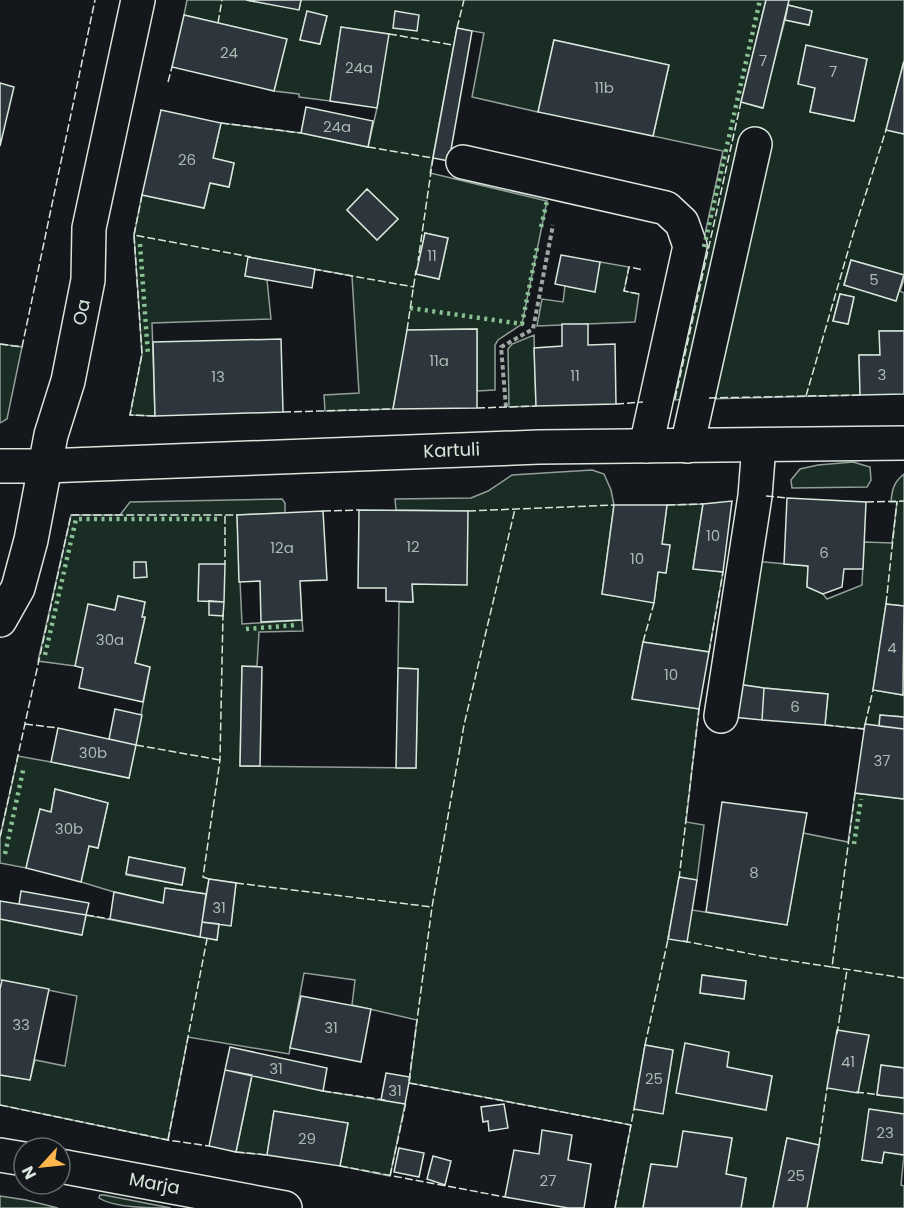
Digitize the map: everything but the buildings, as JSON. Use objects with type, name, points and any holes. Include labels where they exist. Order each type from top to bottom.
[{"type":"street","name":"Oa","points":[[0,620],[18,588],[31,540],[51,435],[68,381],[88,280],[89,228],[138,0]]},
{"type":"street","points":[[687,446],[755,144]]},
{"type":"street","points":[[463,162],[666,208],[682,223],[690,246],[646,446]]},
{"type":"street","name":"Kartuli","points":[[0,466],[539,447],[904,443]]},
{"type":"street","points":[[721,716],[755,495],[759,445]]},
{"type":"street","name":"Marja","points":[[72,1168],[285,1208]]},
{"type":"path","points":[[506,407],[501,347],[533,328],[563,185]]},
{"type":"green space","points":[[187,0],[246,0],[299,9],[301,0],[766,0],[741,102],[762,108],[785,20],[809,25],[812,11],[788,5],[788,0],[904,0],[904,61],[886,130],[904,134],[904,275],[904,280],[900,291],[904,293],[904,331],[880,331],[880,355],[859,355],[860,395],[669,400],[723,151],[653,136],[669,65],[554,40],[538,112],[472,97],[484,33],[457,28],[430,173],[547,201],[522,324],[498,340],[495,345],[495,390],[477,391],[477,329],[408,330],[393,409],[325,411],[324,395],[359,393],[352,276],[249,257],[245,276],[267,280],[271,319],[152,323],[155,416],[130,415],[142,354],[134,235],[142,195],[204,208],[210,183],[229,187],[234,163],[213,158],[221,123],[301,133],[368,147],[377,108],[388,35],[341,27],[330,101],[274,91],[286,39],[184,15]],"holes":[[[307,12],[327,16],[320,44],[300,40]],[[806,46],[867,59],[854,121],[810,112],[815,88],[798,83]],[[367,189],[398,219],[377,240],[347,210]],[[425,233],[448,238],[439,279],[416,274]],[[851,260],[904,275],[896,300],[844,285]],[[840,294],[854,297],[848,324],[833,321]]]},
{"type":"green space","points":[[600,262],[629,267],[624,291],[639,294],[635,322],[537,326],[542,299],[563,302],[565,286],[594,291]]},
{"type":"green space","points":[[534,335],[536,406],[509,407],[508,349],[512,344]]},
{"type":"green space","points":[[0,344],[22,347],[7,419],[0,423]]},
{"type":"green space","points":[[853,462],[870,467],[871,480],[867,487],[792,488],[791,480],[800,469]]},
{"type":"green space","points":[[592,470],[604,474],[614,505],[602,594],[654,602],[658,572],[666,573],[670,546],[662,544],[667,505],[703,504],[693,568],[723,572],[709,652],[643,642],[632,698],[699,709],[686,822],[704,825],[697,880],[679,877],[668,939],[692,910],[787,925],[803,833],[848,842],[855,793],[904,799],[904,1068],[881,1065],[877,1094],[904,1098],[904,1114],[862,1160],[882,1163],[884,1152],[904,1155],[901,1185],[904,1186],[904,1208],[807,1208],[819,1145],[787,1138],[773,1208],[741,1208],[746,1178],[726,1174],[732,1139],[677,1167],[651,1164],[643,1208],[615,1208],[631,1125],[409,1083],[417,1020],[352,1005],[355,980],[304,973],[289,1054],[188,1037],[168,1140],[0,1105],[0,1075],[30,1080],[35,1060],[65,1066],[77,996],[0,980],[0,919],[81,935],[86,915],[217,940],[219,924],[231,925],[236,883],[209,879],[206,894],[166,888],[163,903],[81,882],[89,846],[98,848],[108,803],[55,789],[51,812],[40,810],[26,868],[0,863],[0,837],[18,756],[129,778],[150,667],[135,663],[145,618],[142,617],[145,602],[118,596],[115,610],[75,666],[38,661],[71,515],[120,515],[130,502],[282,499],[285,503],[285,513],[237,515],[242,624],[302,620],[303,631],[259,632],[257,666],[242,667],[240,766],[416,768],[418,669],[398,668],[399,602],[413,602],[412,584],[468,511],[396,510],[395,499],[471,498],[488,491],[512,475]],"holes":[[[129,857],[185,868],[182,885],[126,875]],[[702,975],[746,981],[744,999],[700,993]],[[869,1035],[858,1092],[828,1088]],[[686,1044],[727,1067],[772,1076],[766,1110]],[[645,1045],[673,1050],[663,1113],[634,1109]]]},
{"type":"green space","points":[[904,474],[904,606],[886,604],[873,690],[903,695],[904,691],[904,717],[880,715],[879,726],[864,729],[825,725],[828,694],[737,684],[755,561],[808,566],[807,586],[823,594],[827,599],[862,585],[864,542],[892,543],[897,502],[891,502],[892,493],[894,486]]},
{"type":"green space","points":[[252,1075],[323,1091],[405,1104],[390,1176],[340,1166],[348,1123],[274,1111],[267,1155],[236,1152]]},
{"type":"green space","points":[[100,1195],[171,1208],[123,1206],[99,1198]]},
{"type":"green space","points":[[0,1196],[26,1200],[58,1208],[0,1208]]},
{"type":"hedge","points":[[704,247],[760,0]]},
{"type":"hedge","points":[[541,227],[547,201]]},
{"type":"hedge","points":[[140,244],[148,355]]},
{"type":"hedge","points":[[410,308],[522,324],[537,248]]},
{"type":"hedge","points":[[45,655],[76,519],[218,519]]},
{"type":"hedge","points":[[246,629],[297,625]]},
{"type":"hedge","points":[[5,854],[24,766]]},
{"type":"hedge","points":[[854,844],[861,799]]},
{"type":"fence","points":[[0,344],[22,347],[95,0]]},
{"type":"fence","points":[[218,23],[222,0]]},
{"type":"fence","points":[[457,28],[464,0]]},
{"type":"fence","points":[[389,34],[453,45]]},
{"type":"fence","points":[[168,82],[172,67]]},
{"type":"fence","points":[[675,399],[741,102]]},
{"type":"fence","points":[[221,123],[301,133]]},
{"type":"fence","points":[[806,396],[886,130]]},
{"type":"fence","points":[[368,147],[433,158],[418,261]]},
{"type":"fence","points":[[134,235],[142,195]]},
{"type":"fence","points":[[155,416],[130,415],[142,354],[134,235],[251,257]]},
{"type":"fence","points":[[639,294],[624,291],[629,267],[644,270]]},
{"type":"fence","points":[[313,269],[414,287]]},
{"type":"fence","points":[[407,330],[416,270]]},
{"type":"fence","points":[[709,398],[860,395]]},
{"type":"fence","points":[[616,404],[643,402]]},
{"type":"fence","points":[[477,408],[536,406]]},
{"type":"fence","points":[[283,412],[393,409]]},
{"type":"fence","points":[[766,496],[787,498]]},
{"type":"fence","points":[[886,604],[897,501]]},
{"type":"fence","points":[[866,502],[904,501]]},
{"type":"fence","points":[[667,505],[703,504]]},
{"type":"fence","points":[[468,511],[614,505]]},
{"type":"fence","points":[[409,1081],[432,907],[464,725],[515,509]]},
{"type":"fence","points":[[323,511],[359,510]]},
{"type":"fence","points":[[0,837],[71,515],[237,515]]},
{"type":"fence","points":[[225,516],[225,564]]},
{"type":"fence","points":[[709,652],[723,572]]},
{"type":"fence","points":[[643,642],[654,603]]},
{"type":"fence","points":[[209,879],[203,877],[220,760],[223,614]]},
{"type":"fence","points":[[825,725],[864,729],[873,690]]},
{"type":"fence","points":[[679,879],[699,709]]},
{"type":"fence","points":[[25,724],[58,728]]},
{"type":"fence","points":[[136,745],[220,760]]},
{"type":"fence","points":[[683,941],[832,967],[855,793]]},
{"type":"fence","points":[[236,883],[432,907]]},
{"type":"fence","points":[[86,915],[110,919]]},
{"type":"fence","points":[[645,1045],[669,935]]},
{"type":"fence","points":[[168,1140],[207,939]]},
{"type":"fence","points":[[832,967],[904,978]]},
{"type":"fence","points":[[837,1034],[847,970]]},
{"type":"fence","points":[[409,1083],[631,1125]]},
{"type":"fence","points":[[819,1145],[827,1088]]},
{"type":"fence","points":[[323,1091],[385,1100]]},
{"type":"fence","points":[[856,1092],[880,1095]]},
{"type":"fence","points":[[390,1176],[406,1102]]},
{"type":"fence","points":[[0,1105],[168,1140],[209,1146]]},
{"type":"fence","points":[[615,1208],[634,1109]]},
{"type":"fence","points":[[236,1152],[267,1155]]},
{"type":"fence","points":[[340,1166],[505,1197]]}]
